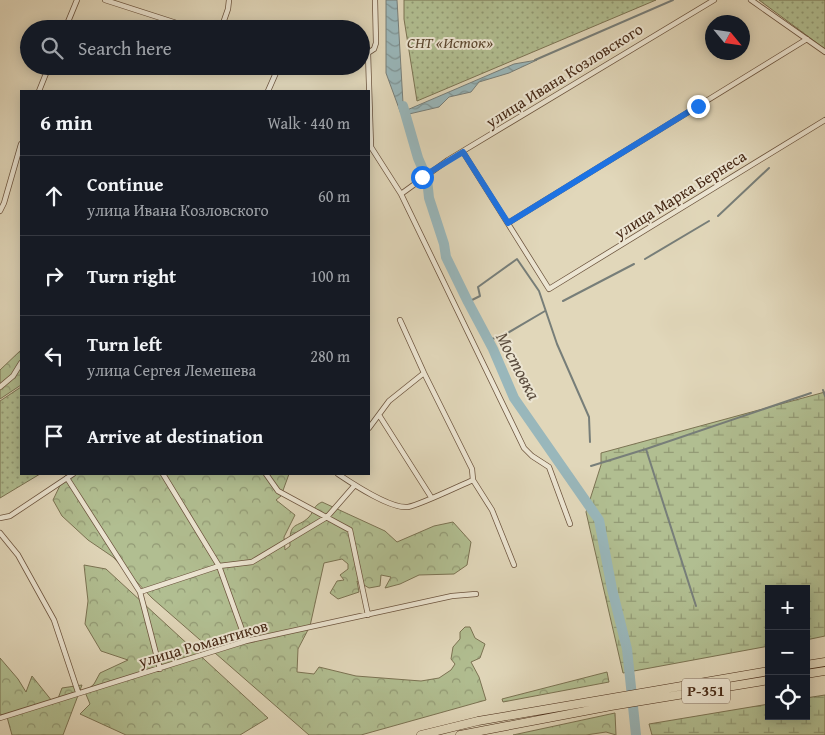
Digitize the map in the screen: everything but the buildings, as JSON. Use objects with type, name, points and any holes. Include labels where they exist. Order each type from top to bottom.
[{"type":"highway","points":[[810,664],[825,662]]},
{"type":"highway","points":[[810,673],[825,671]]},
{"type":"highway","name":"Р-351","points":[[421,735],[478,721],[643,690],[765,672]]},
{"type":"highway","name":"Р-351","points":[[460,735],[611,706],[765,681]]},
{"type":"street","points":[[69,20],[77,0]]},
{"type":"street","points":[[105,0],[167,20]]},
{"type":"street","points":[[224,20],[229,0]]},
{"type":"street","points":[[370,52],[374,49],[376,42],[375,0]]},
{"type":"street","name":"улица Ивана Козловского","points":[[401,194],[428,173],[714,0]]},
{"type":"street","points":[[751,0],[825,52]]},
{"type":"street","points":[[463,152],[508,223],[807,39]]},
{"type":"street","points":[[39,90],[45,75]]},
{"type":"street","points":[[268,90],[275,75]]},
{"type":"street","points":[[369,75],[369,90]]},
{"type":"street","points":[[370,116],[371,147],[401,194],[524,448],[532,456],[549,467],[558,486],[570,524]]},
{"type":"street","name":"улица Марка Бернеса","points":[[508,223],[549,288],[825,120]]},
{"type":"street","points":[[0,211],[4,204],[20,148]]},
{"type":"street","points":[[400,320],[424,374],[472,469],[473,480],[492,510],[514,565]]},
{"type":"street","points":[[0,387],[13,376],[20,365]]},
{"type":"street","points":[[370,427],[389,401],[424,374]]},
{"type":"street","points":[[379,415],[431,497]]},
{"type":"street","points":[[0,518],[10,516],[72,475]]},
{"type":"street","points":[[164,475],[219,566],[246,641]]},
{"type":"street","points":[[267,475],[278,491],[347,527],[353,535],[368,615]]},
{"type":"street","points":[[340,475],[393,504],[408,507],[473,480]]},
{"type":"street","points":[[67,478],[140,592],[160,670]]},
{"type":"street","points":[[140,592],[219,566],[252,562],[327,516],[355,485]]},
{"type":"street","points":[[0,533],[18,555],[54,620],[78,692]]},
{"type":"street","name":"улица Романтиков","points":[[0,718],[78,692],[160,670],[246,641],[452,596],[476,594]]},
{"type":"green space","name":"СНТ «Исток»","points":[[404,0],[656,0],[417,101],[404,19]]},
{"type":"green space","points":[[759,0],[825,0],[825,49]]},
{"type":"green space","points":[[20,351],[20,386],[0,399],[0,370]]},
{"type":"green space","points":[[20,388],[20,475],[38,475],[0,498],[0,401]]},
{"type":"green space","points":[[825,392],[825,636],[810,639],[810,585],[765,585],[765,647],[623,673],[586,512],[601,465],[601,453]]},
{"type":"green space","points":[[67,475],[289,475],[281,496],[276,500],[295,515],[284,537],[285,550],[290,546],[292,529],[305,521],[322,502],[385,531],[397,542],[434,526],[453,522],[471,542],[467,565],[454,574],[419,575],[400,584],[385,588],[391,577],[381,575],[380,586],[369,588],[357,581],[359,592],[338,599],[330,593],[337,581],[344,580],[340,575],[348,569],[348,564],[342,559],[324,563],[310,626],[298,649],[297,672],[314,674],[319,667],[356,676],[421,681],[439,678],[451,670],[455,664],[451,659],[453,647],[460,639],[460,632],[465,627],[470,627],[475,638],[485,644],[480,658],[471,662],[479,677],[486,700],[361,735],[309,735],[152,598],[113,557],[88,540],[62,516],[53,500]]},
{"type":"green space","points":[[84,565],[106,569],[268,718],[240,735],[126,735],[80,714],[90,704],[85,692],[94,684],[100,673],[128,660],[101,651],[85,624],[88,601]]},
{"type":"green space","points":[[0,658],[18,679],[26,692],[32,676],[52,701],[57,701],[62,688],[82,685],[63,735],[12,735],[7,717],[0,714]]},
{"type":"green space","points":[[607,672],[609,682],[503,702],[502,699]]},
{"type":"green space","points":[[825,695],[825,735],[652,735],[649,724],[765,705],[765,720],[810,720],[810,697]]},
{"type":"green space","points":[[615,713],[616,735],[606,732],[586,735],[513,735]]},
{"type":"water","points":[[386,0],[397,0],[403,103],[407,110],[514,64],[537,60],[509,73],[479,82],[471,92],[449,97],[439,107],[409,114],[407,118],[401,114],[386,73]]},
{"type":"waterway","points":[[535,60],[673,0]]},
{"type":"waterway","name":"Мостовка","points":[[403,106],[418,158],[427,179],[429,198],[444,244],[446,257],[493,349],[514,398],[599,520],[612,589],[627,649],[636,735]]},
{"type":"waterway","points":[[718,216],[769,168]]},
{"type":"waterway","points":[[645,259],[709,221]]},
{"type":"waterway","points":[[468,302],[480,296],[478,287],[517,259],[539,291],[557,344],[589,417],[590,442]]},
{"type":"waterway","points":[[563,301],[634,264]]},
{"type":"waterway","points":[[487,339],[499,338],[545,311]]},
{"type":"waterway","points":[[823,390],[825,396]]},
{"type":"waterway","points":[[646,449],[811,393]]},
{"type":"waterway","points":[[591,466],[646,449],[696,606]]},
{"type":"route","points":[[422,177],[463,152],[508,223],[698,106]]}]
